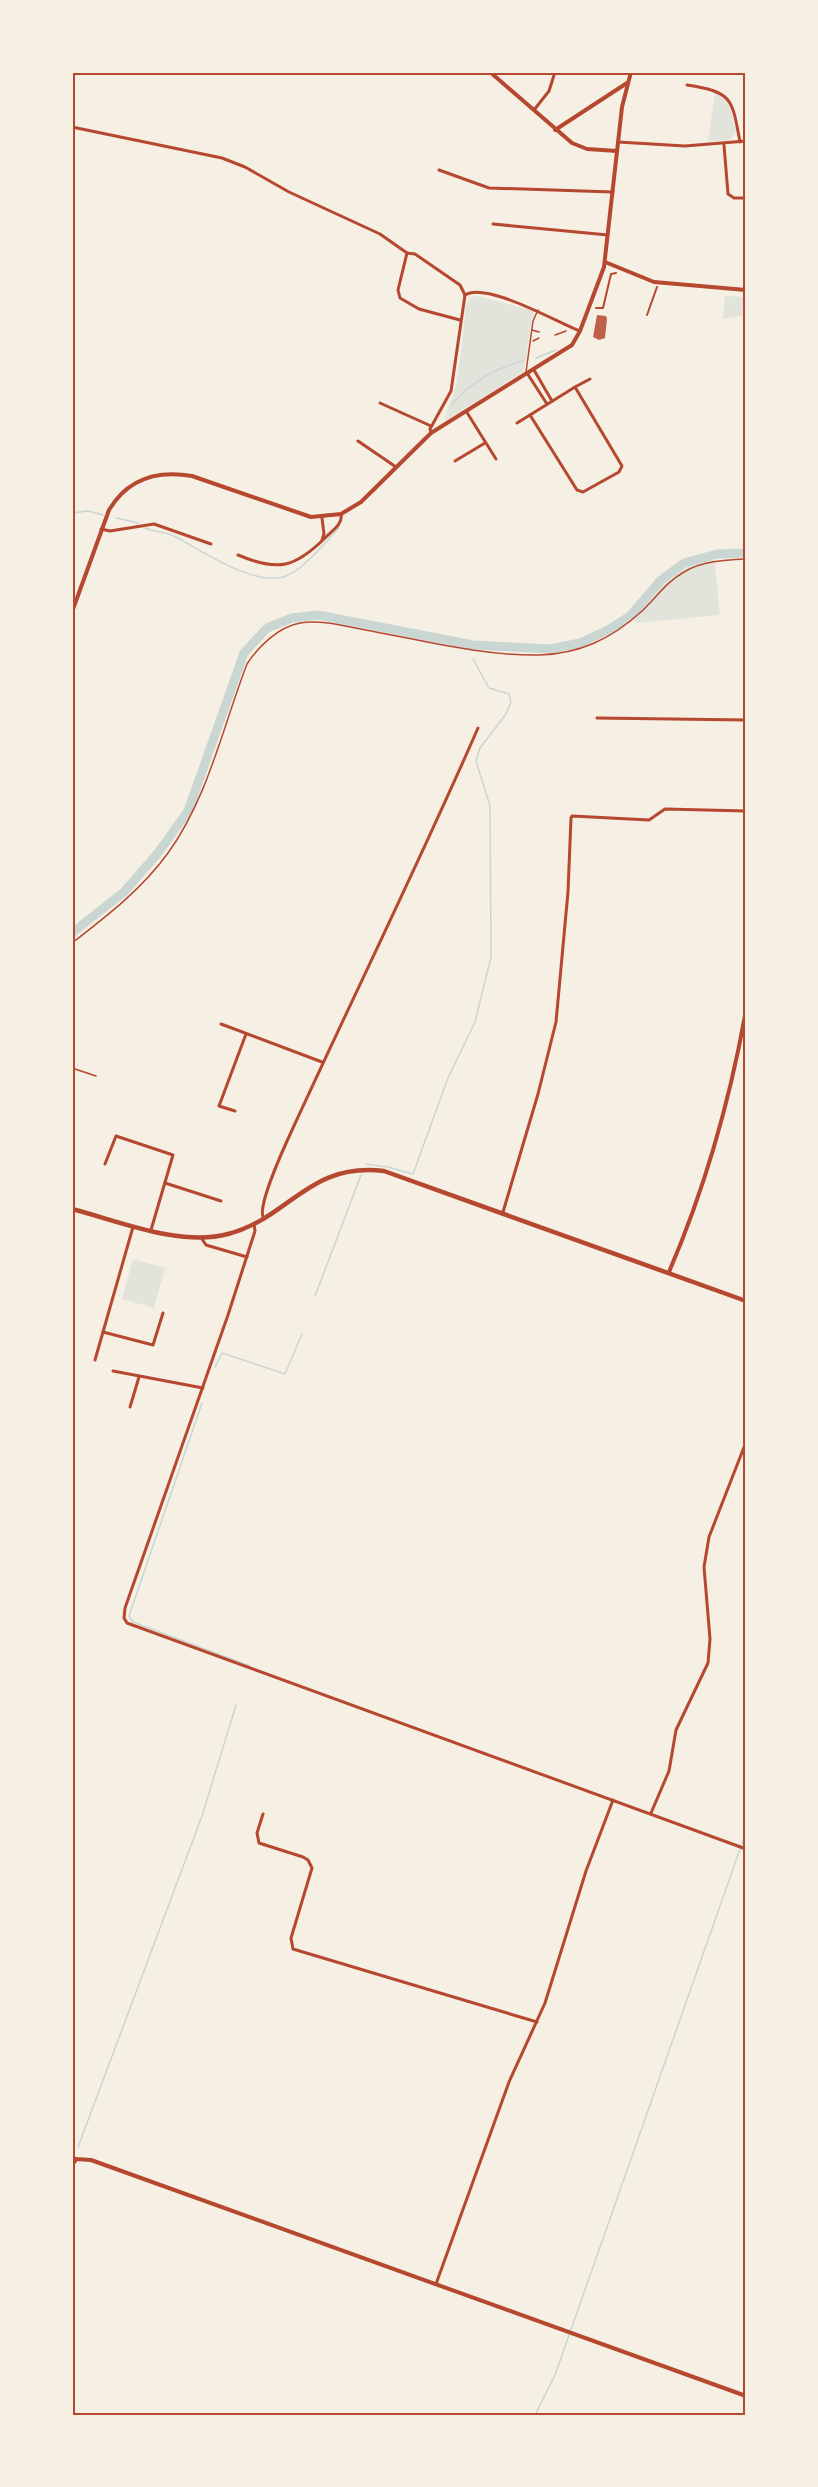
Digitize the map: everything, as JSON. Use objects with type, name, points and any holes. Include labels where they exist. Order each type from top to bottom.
[{"type":"main road","points":[[72,1209],[151,1230],[202,1239],[229,1234],[254,1223],[322,1179],[344,1172],[367,1170],[392,1173],[746,1301]]},
{"type":"street","points":[[490,72],[572,143],[587,149],[617,151]]},
{"type":"street","points":[[534,110],[549,91],[555,72]]},
{"type":"street","points":[[72,612],[111,506],[125,490],[143,478],[160,473],[192,476],[311,517],[322,518],[341,514],[361,502],[430,433],[566,350],[580,331],[605,262],[623,102],[631,72]]},
{"type":"street","points":[[555,130],[628,83]]},
{"type":"street","points":[[687,85],[711,89],[722,93],[727,98],[732,105],[740,142]]},
{"type":"street","points":[[609,97],[618,98],[623,102]]},
{"type":"street","points":[[72,127],[222,158],[245,167],[289,192],[380,234],[406,254],[416,254],[460,285],[465,295],[451,391],[431,426],[430,433]]},
{"type":"street","points":[[618,142],[669,146],[724,145],[746,141]]},
{"type":"street","points":[[724,145],[728,194],[734,198],[746,198]]},
{"type":"street","points":[[438,170],[489,188],[613,192]]},
{"type":"street","points":[[493,224],[608,235]]},
{"type":"street","points":[[406,254],[398,290],[400,298],[419,309],[460,320]]},
{"type":"street","points":[[605,262],[654,282],[746,290]]},
{"type":"street","points":[[596,308],[603,308],[611,274],[616,273]]},
{"type":"street","points":[[604,284],[609,285]]},
{"type":"street","points":[[647,315],[657,287]]},
{"type":"street","points":[[465,295],[478,292],[538,310],[580,331]]},
{"type":"street","points":[[534,370],[552,401]]},
{"type":"street","points":[[527,373],[547,404]]},
{"type":"street","points":[[517,423],[590,379]]},
{"type":"street","points":[[530,415],[577,490],[585,492],[596,486],[621,470],[622,466],[575,387]]},
{"type":"street","points":[[380,403],[431,426]]},
{"type":"street","points":[[466,411],[496,459]]},
{"type":"street","points":[[358,441],[396,467]]},
{"type":"street","points":[[455,461],[485,443]]},
{"type":"street","points":[[238,555],[264,565],[285,565],[305,556],[321,542],[339,524],[341,514]]},
{"type":"street","points":[[321,542],[324,534],[322,518]]},
{"type":"street","points":[[101,529],[110,531],[154,524],[211,544]]},
{"type":"street","points":[[597,718],[746,720]]},
{"type":"street","points":[[263,1217],[263,1207],[277,1168],[322,1062],[375,958],[478,728]]},
{"type":"street","points":[[503,1212],[538,1094],[556,1022],[561,940],[568,892],[572,816],[649,820],[659,811],[674,808],[746,811]]},
{"type":"street","points":[[669,1272],[710,1162],[739,1049],[746,1010]]},
{"type":"street","points":[[221,1024],[322,1062]]},
{"type":"street","points":[[235,1111],[219,1106],[246,1034]]},
{"type":"street","points":[[105,1164],[116,1136],[173,1155],[151,1230]]},
{"type":"street","points":[[165,1183],[222,1201]]},
{"type":"street","points":[[254,1223],[255,1231],[247,1257],[125,1608],[124,1618],[127,1623],[302,1689],[651,1813],[745,1849]]},
{"type":"street","points":[[95,1360],[134,1225]]},
{"type":"street","points":[[202,1239],[206,1245],[247,1257]]},
{"type":"street","points":[[103,1332],[153,1345],[163,1313]]},
{"type":"street","points":[[113,1371],[202,1388]]},
{"type":"street","points":[[130,1407],[139,1377]]},
{"type":"street","points":[[651,1813],[669,1772],[676,1730],[708,1664],[710,1639],[704,1579],[705,1553],[746,1442]]},
{"type":"street","points":[[436,2284],[509,2082],[537,2022],[586,1871],[614,1800]]},
{"type":"street","points":[[263,1814],[257,1833],[259,1843],[268,1848],[303,1857],[308,1860],[312,1868],[291,1938],[293,1949],[537,2022]]},
{"type":"street","points":[[72,2165],[74,2157],[91,2160],[746,2396]]},
{"type":"lane","points":[[527,373],[532,330],[538,310]]},
{"type":"lane","points":[[532,330],[539,332]]},
{"type":"lane","points":[[532,341],[539,338]]},
{"type":"path","points":[[555,335],[563,333],[569,327]]},
{"type":"path","points":[[72,943],[116,909],[168,853],[190,816],[247,664],[256,650],[279,632],[298,623],[325,623],[468,650],[537,655],[562,653],[608,638],[642,611],[663,587],[686,571],[717,561],[746,559]]},
{"type":"path","points":[[72,1068],[96,1076]]},
{"type":"shaded area","points":[[715,93],[721,95],[730,107],[736,132],[730,140],[708,141]]},
{"type":"shaded area","points":[[478,296],[534,311],[523,372],[445,421],[456,386],[466,305],[471,297]]},
{"type":"shaded area","points":[[725,296],[746,297],[746,315],[723,319]]},
{"type":"shaded area","points":[[714,557],[720,615],[637,623],[631,617],[662,582],[686,564]]},
{"type":"shaded area","points":[[133,1259],[165,1268],[154,1308],[122,1299]]},
{"type":"building","points":[[597,315],[606,316],[607,319],[605,338],[599,340],[593,337]]},
{"type":"waterway","points":[[536,358],[556,350]]},
{"type":"waterway","points":[[451,405],[483,377],[523,361]]},
{"type":"waterway","points":[[72,513],[88,511],[103,515]]},
{"type":"waterway","points":[[117,518],[138,523]]},
{"type":"waterway","points":[[145,528],[172,535],[242,572],[270,578],[283,577],[298,569],[339,528]]},
{"type":"waterway","points":[[72,933],[124,892],[158,853],[188,811],[244,653],[267,628],[292,618],[318,615],[473,645],[551,649],[580,643],[608,630],[630,616],[661,580],[684,563],[717,554],[746,553]]},
{"type":"waterway","points":[[366,1164],[413,1174],[448,1078],[475,1022],[491,957],[490,806],[476,761],[480,748],[506,714],[511,702],[509,694],[489,688],[473,659]]},
{"type":"waterway","points":[[315,1296],[361,1175]]},
{"type":"waterway","points":[[215,1367],[222,1353],[285,1374],[302,1334]]},
{"type":"waterway","points":[[202,1403],[129,1616],[133,1622],[250,1666]]},
{"type":"waterway","points":[[78,2147],[202,1816],[236,1705]]},
{"type":"waterway","points":[[535,2415],[555,2375],[746,1832]]}]
